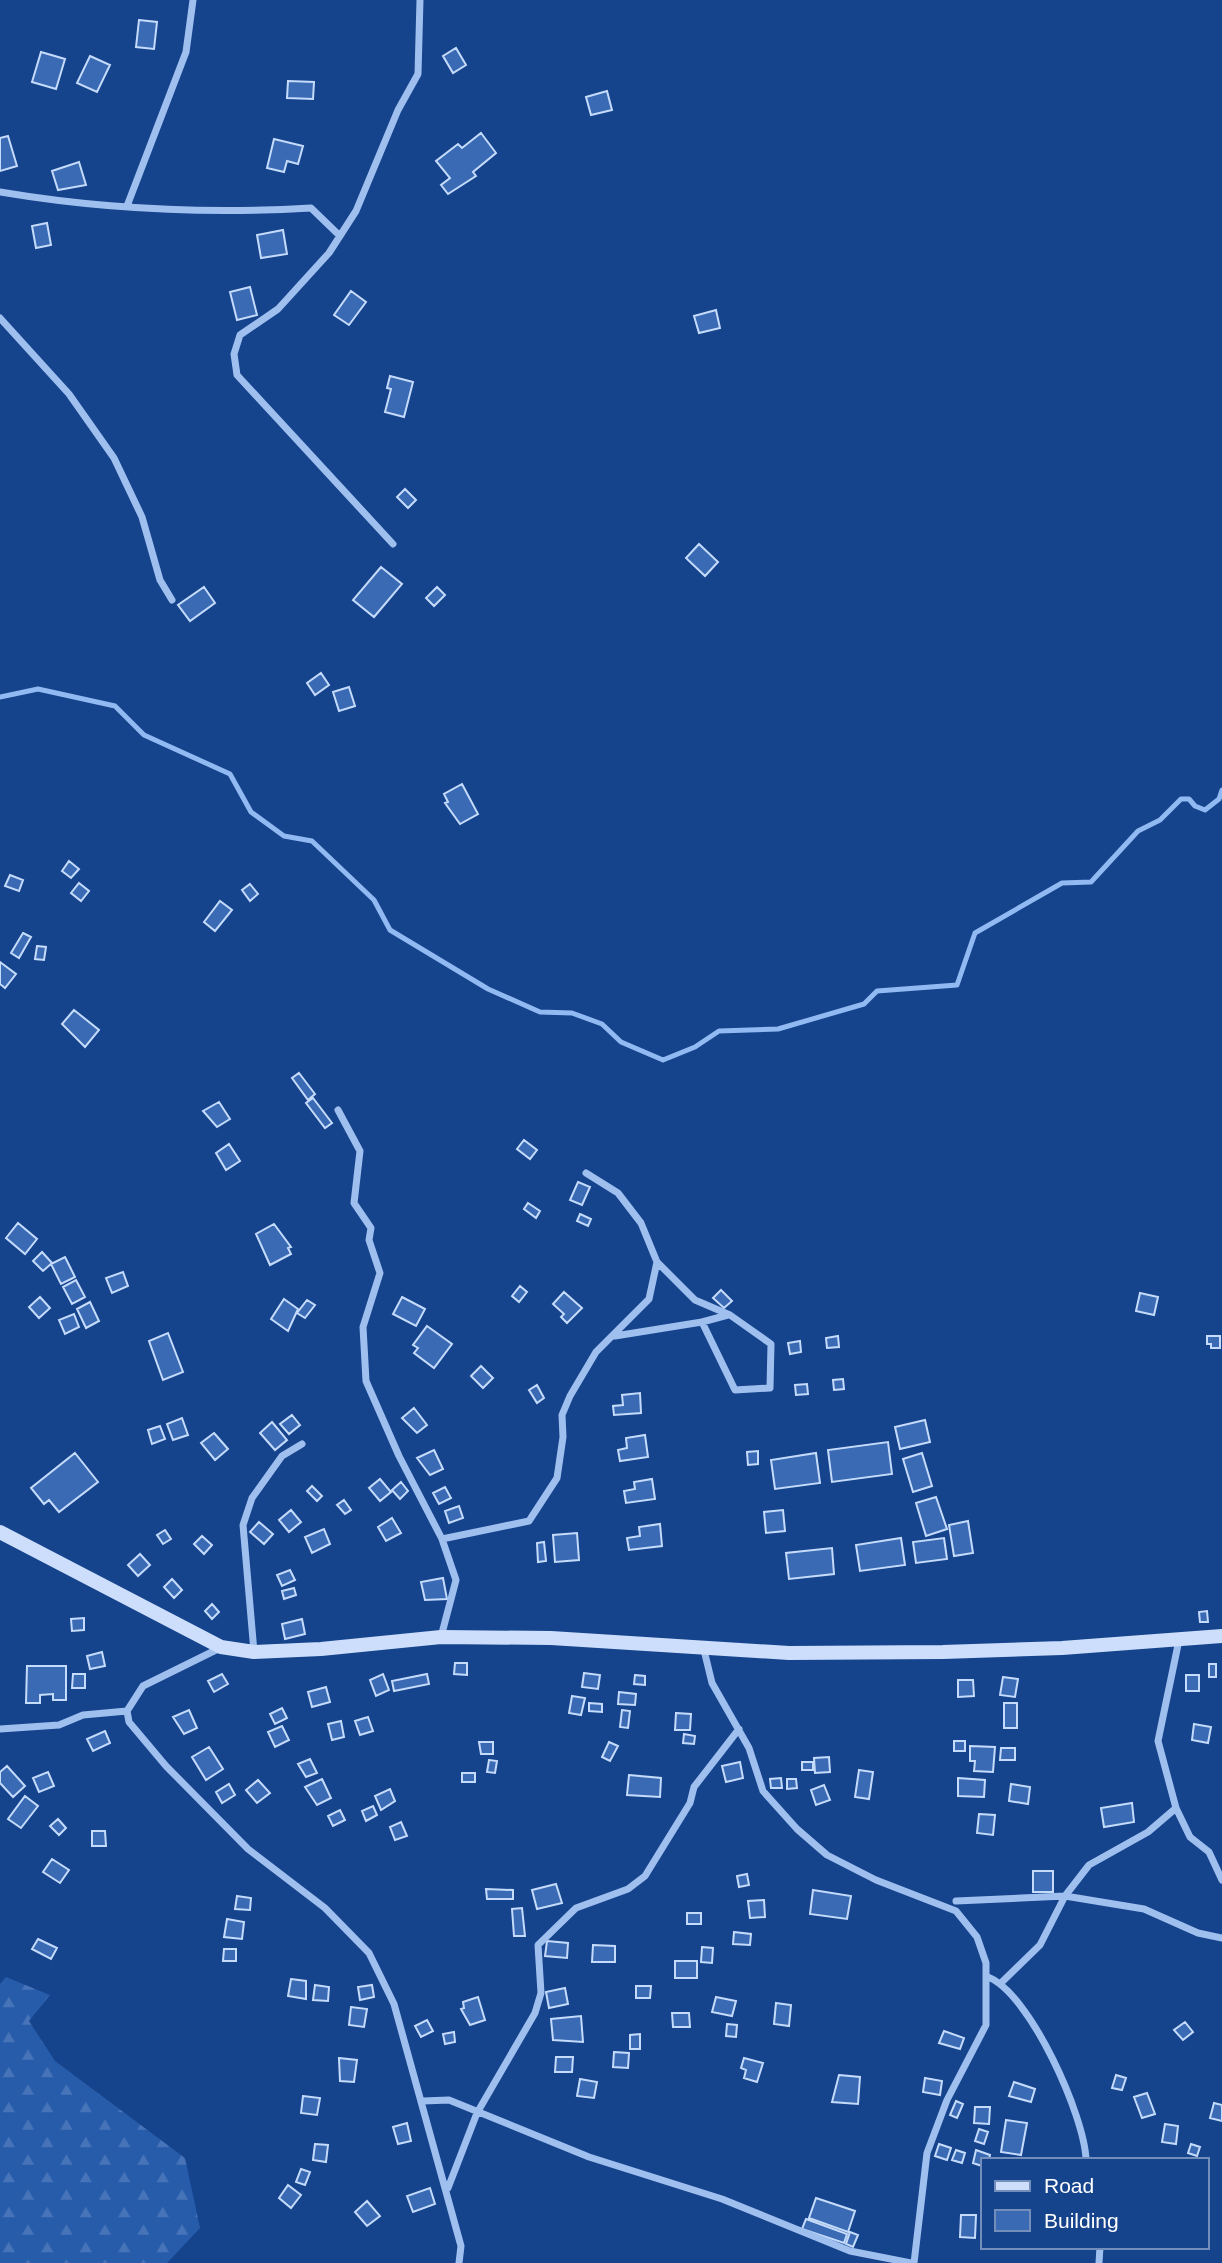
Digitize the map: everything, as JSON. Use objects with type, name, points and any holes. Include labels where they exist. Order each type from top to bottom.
[{"type":"street","points":[[127,206],[186,51],[193,0]]},
{"type":"street","points":[[393,544],[237,375],[234,354],[240,335],[278,309],[341,236],[356,211],[398,110],[418,74],[420,0]]},
{"type":"street","points":[[0,192],[127,206],[261,211],[311,208],[341,236]]},
{"type":"street","points":[[0,318],[69,394],[114,458],[142,517],[160,580],[172,600]]},
{"type":"street","points":[[338,1110],[360,1151],[354,1203],[371,1228],[369,1240],[380,1273],[363,1327],[366,1381],[399,1456],[442,1539],[456,1580],[442,1636]]},
{"type":"street","points":[[586,1173],[618,1193],[641,1223],[657,1262],[695,1300],[730,1315],[771,1344],[770,1388],[735,1390],[702,1322]]},
{"type":"street","points":[[442,1539],[529,1521],[557,1478],[563,1437],[562,1415],[570,1395],[596,1352],[615,1336],[649,1299],[657,1262]]},
{"type":"street","points":[[615,1336],[730,1315]]},
{"type":"street","points":[[254,1652],[243,1525],[252,1498],[282,1456],[302,1444]]},
{"type":"street","points":[[0,1532],[221,1647],[254,1652],[377,1645],[442,1636],[551,1638],[789,1653],[943,1652],[1222,1636]]},
{"type":"street","points":[[1179,1639],[1158,1741],[1176,1808],[1190,1837],[1209,1852],[1222,1881]]},
{"type":"street","points":[[423,2101],[449,2100],[589,2157],[722,2199],[850,2251],[913,2263],[927,2153],[947,2100],[986,2025],[988,1977],[977,1937],[956,1911],[876,1880],[827,1855],[797,1829],[763,1791],[749,1748],[712,1684],[703,1646]]},
{"type":"street","points":[[221,1647],[143,1686],[127,1711],[129,1722],[193,1794],[248,1849],[326,1908],[369,1953],[387,1984],[423,2101],[461,2246],[459,2263]]},
{"type":"street","points":[[0,1729],[59,1725],[83,1715],[127,1711]]},
{"type":"street","points":[[447,2188],[477,2113],[535,2013],[541,1993],[538,1945],[576,1908],[628,1889],[645,1876],[690,1803],[694,1787],[739,1729]]},
{"type":"street","points":[[1002,1982],[1040,1945],[1065,1896],[1089,1865],[1148,1832],[1176,1808]]},
{"type":"street","points":[[956,1901],[1065,1896],[1144,1909],[1198,1933],[1222,1938]]},
{"type":"street","points":[[988,1977],[1002,1982],[1028,2014],[1051,2054],[1086,2143],[1086,2158]]},
{"type":"green space","points":[[6,1977],[50,1995],[29,2021],[55,2061],[185,2158],[200,2228],[167,2263],[0,2263],[0,1984]]},
{"type":"building","points":[[139,20],[157,22],[154,49],[136,47]]},
{"type":"building","points":[[456,48],[466,65],[453,73],[443,56]]},
{"type":"building","points":[[41,52],[65,59],[56,89],[32,82]]},
{"type":"building","points":[[90,56],[110,65],[97,92],[77,83]]},
{"type":"building","points":[[288,81],[314,82],[313,99],[287,98]]},
{"type":"building","points":[[607,91],[612,110],[591,115],[586,97]]},
{"type":"building","points":[[481,133],[496,153],[473,172],[476,176],[448,194],[441,185],[450,178],[436,161],[458,144],[462,148]]},
{"type":"building","points":[[8,136],[17,166],[0,171],[0,138]]},
{"type":"building","points":[[274,139],[303,146],[298,164],[287,161],[284,172],[267,168]]},
{"type":"building","points":[[79,162],[86,185],[58,190],[52,171]]},
{"type":"building","points":[[47,223],[51,245],[36,248],[32,226]]},
{"type":"building","points":[[283,230],[287,254],[261,258],[257,235]]},
{"type":"building","points":[[250,287],[257,315],[237,320],[230,292]]},
{"type":"building","points":[[351,291],[366,302],[349,325],[334,315]]},
{"type":"building","points":[[716,310],[720,328],[699,333],[694,316]]},
{"type":"building","points":[[390,376],[413,382],[404,417],[385,412],[391,389],[387,388]]},
{"type":"building","points":[[405,489],[416,500],[408,508],[397,497]]},
{"type":"building","points":[[699,544],[718,562],[705,576],[686,558]]},
{"type":"building","points":[[381,567],[402,584],[374,617],[353,600]]},
{"type":"building","points":[[204,587],[215,603],[190,621],[178,605]]},
{"type":"building","points":[[437,587],[445,595],[434,606],[426,598]]},
{"type":"building","points":[[321,673],[329,685],[315,695],[307,683]]},
{"type":"building","points":[[349,687],[355,706],[339,711],[333,692]]},
{"type":"building","points":[[462,784],[478,814],[460,824],[445,803],[448,802],[444,794]]},
{"type":"building","points":[[69,861],[79,869],[71,878],[62,871]]},
{"type":"building","points":[[10,875],[23,880],[19,891],[5,886]]},
{"type":"building","points":[[79,883],[89,891],[81,901],[71,893]]},
{"type":"building","points":[[250,884],[258,894],[250,901],[242,890]]},
{"type":"building","points":[[220,901],[232,910],[215,931],[204,922]]},
{"type":"building","points":[[23,933],[31,937],[19,958],[11,953]]},
{"type":"building","points":[[37,946],[46,947],[44,960],[35,959]]},
{"type":"building","points":[[0,962],[16,974],[5,988],[0,984]]},
{"type":"building","points":[[74,1010],[99,1030],[85,1047],[62,1024]]},
{"type":"building","points":[[299,1073],[315,1094],[308,1100],[292,1078]]},
{"type":"building","points":[[313,1098],[332,1123],[325,1128],[306,1103]]},
{"type":"building","points":[[219,1102],[230,1119],[217,1127],[203,1111]]},
{"type":"building","points":[[524,1140],[537,1150],[530,1159],[517,1149]]},
{"type":"building","points":[[229,1144],[240,1161],[226,1170],[216,1153]]},
{"type":"building","points":[[578,1182],[590,1187],[582,1205],[570,1200]]},
{"type":"building","points":[[528,1203],[540,1211],[536,1218],[524,1209]]},
{"type":"building","points":[[580,1214],[591,1219],[588,1226],[577,1221]]},
{"type":"building","points":[[18,1223],[37,1239],[25,1254],[6,1238]]},
{"type":"building","points":[[274,1224],[291,1247],[288,1248],[291,1254],[270,1265],[256,1234]]},
{"type":"building","points":[[42,1252],[52,1263],[43,1271],[33,1261]]},
{"type":"building","points":[[65,1257],[75,1277],[61,1284],[51,1264]]},
{"type":"building","points":[[123,1272],[128,1286],[112,1293],[106,1278]]},
{"type":"building","points":[[76,1280],[85,1297],[72,1304],[63,1287]]},
{"type":"building","points":[[520,1286],[527,1292],[519,1302],[512,1296]]},
{"type":"building","points":[[721,1290],[732,1301],[724,1308],[713,1298]]},
{"type":"building","points":[[564,1292],[582,1308],[567,1323],[561,1317],[564,1314],[553,1304]]},
{"type":"building","points":[[1140,1293],[1158,1297],[1154,1315],[1136,1311]]},
{"type":"building","points":[[40,1297],[50,1308],[39,1318],[29,1307]]},
{"type":"building","points":[[402,1297],[425,1309],[416,1326],[393,1314]]},
{"type":"building","points":[[284,1299],[298,1309],[288,1331],[271,1319]]},
{"type":"building","points":[[307,1300],[315,1305],[305,1318],[297,1313]]},
{"type":"building","points":[[90,1302],[99,1321],[86,1328],[77,1309]]},
{"type":"building","points":[[74,1314],[79,1327],[65,1334],[59,1320]]},
{"type":"building","points":[[427,1326],[452,1344],[434,1368],[414,1353],[418,1348],[413,1345]]},
{"type":"building","points":[[168,1333],[183,1372],[163,1380],[149,1341]]},
{"type":"building","points":[[838,1336],[839,1347],[827,1348],[826,1338]]},
{"type":"building","points":[[1207,1336],[1220,1336],[1220,1348],[1211,1348],[1211,1344],[1207,1344]]},
{"type":"building","points":[[800,1341],[801,1352],[790,1354],[788,1343]]},
{"type":"building","points":[[481,1366],[493,1378],[483,1388],[471,1376]]},
{"type":"building","points":[[843,1379],[844,1389],[834,1390],[833,1380]]},
{"type":"building","points":[[807,1384],[808,1394],[796,1395],[795,1385]]},
{"type":"building","points":[[537,1385],[544,1398],[537,1403],[529,1390]]},
{"type":"building","points":[[640,1393],[641,1413],[614,1415],[613,1406],[623,1405],[622,1395]]},
{"type":"building","points":[[414,1408],[427,1425],[417,1433],[402,1418]]},
{"type":"building","points":[[292,1415],[300,1425],[289,1434],[280,1424]]},
{"type":"building","points":[[182,1418],[188,1435],[173,1440],[167,1424]]},
{"type":"building","points":[[925,1420],[930,1442],[900,1449],[895,1427]]},
{"type":"building","points":[[272,1422],[287,1440],[275,1450],[260,1433]]},
{"type":"building","points":[[160,1426],[165,1439],[152,1444],[148,1430]]},
{"type":"building","points":[[214,1433],[228,1449],[215,1460],[201,1443]]},
{"type":"building","points":[[645,1435],[648,1457],[620,1461],[618,1450],[627,1448],[626,1438]]},
{"type":"building","points":[[888,1442],[892,1474],[832,1482],[828,1450]]},
{"type":"building","points":[[434,1450],[443,1469],[430,1475],[417,1458]]},
{"type":"building","points":[[758,1451],[758,1464],[748,1465],[747,1452]]},
{"type":"building","points":[[75,1453],[98,1482],[59,1512],[49,1500],[44,1504],[31,1488]]},
{"type":"building","points":[[816,1453],[820,1483],[775,1489],[771,1460]]},
{"type":"building","points":[[922,1453],[932,1486],[913,1492],[903,1459]]},
{"type":"building","points":[[380,1479],[391,1492],[380,1501],[369,1488]]},
{"type":"building","points":[[652,1479],[655,1499],[626,1503],[624,1491],[635,1489],[634,1482]]},
{"type":"building","points":[[401,1482],[408,1491],[400,1499],[392,1490]]},
{"type":"building","points":[[312,1486],[322,1496],[317,1501],[307,1491]]},
{"type":"building","points":[[445,1487],[451,1498],[439,1504],[433,1493]]},
{"type":"building","points":[[936,1497],[947,1529],[926,1536],[916,1503]]},
{"type":"building","points":[[344,1500],[351,1510],[345,1514],[337,1505]]},
{"type":"building","points":[[459,1506],[463,1518],[449,1523],[445,1511]]},
{"type":"building","points":[[291,1510],[301,1522],[289,1532],[279,1520]]},
{"type":"building","points":[[783,1510],[785,1531],[766,1533],[764,1512]]},
{"type":"building","points":[[392,1518],[401,1533],[386,1541],[378,1527]]},
{"type":"building","points":[[968,1521],[973,1553],[954,1556],[949,1525]]},
{"type":"building","points":[[259,1522],[273,1534],[264,1544],[250,1532]]},
{"type":"building","points":[[660,1524],[662,1546],[629,1550],[627,1538],[640,1536],[639,1527]]},
{"type":"building","points":[[324,1529],[330,1544],[312,1553],[305,1537]]},
{"type":"building","points":[[165,1530],[171,1539],[163,1544],[157,1535]]},
{"type":"building","points":[[577,1533],[579,1560],[555,1562],[553,1535]]},
{"type":"building","points":[[202,1536],[212,1545],[204,1554],[194,1544]]},
{"type":"building","points":[[901,1538],[905,1565],[860,1571],[856,1545]]},
{"type":"building","points":[[944,1538],[947,1559],[916,1563],[913,1542]]},
{"type":"building","points":[[544,1542],[546,1561],[538,1562],[537,1543]]},
{"type":"building","points":[[832,1548],[834,1574],[789,1579],[786,1553]]},
{"type":"building","points":[[140,1554],[150,1565],[138,1576],[128,1565]]},
{"type":"building","points":[[290,1570],[295,1580],[282,1586],[277,1575]]},
{"type":"building","points":[[443,1578],[447,1599],[425,1600],[421,1582]]},
{"type":"building","points":[[172,1579],[182,1590],[174,1598],[164,1587]]},
{"type":"building","points":[[294,1588],[296,1595],[284,1599],[282,1591]]},
{"type":"building","points":[[212,1604],[219,1612],[212,1619],[205,1611]]},
{"type":"building","points":[[1207,1611],[1208,1622],[1200,1622],[1199,1612]]},
{"type":"building","points":[[84,1618],[84,1630],[72,1631],[71,1619]]},
{"type":"building","points":[[302,1619],[305,1634],[285,1639],[282,1624]]},
{"type":"building","points":[[102,1652],[105,1666],[90,1669],[87,1656]]},
{"type":"building","points":[[455,1663],[467,1663],[467,1675],[454,1674]]},
{"type":"building","points":[[1209,1664],[1216,1664],[1216,1677],[1209,1677]]},
{"type":"building","points":[[27,1666],[66,1666],[66,1700],[53,1700],[53,1694],[40,1695],[40,1703],[26,1703]]},
{"type":"building","points":[[584,1673],[600,1675],[598,1689],[582,1687]]},
{"type":"building","points":[[73,1674],[85,1674],[85,1688],[72,1688]]},
{"type":"building","points":[[222,1674],[228,1684],[214,1692],[208,1681]]},
{"type":"building","points":[[383,1674],[389,1690],[376,1696],[370,1680]]},
{"type":"building","points":[[427,1674],[429,1684],[394,1691],[392,1681]]},
{"type":"building","points":[[635,1675],[645,1676],[645,1685],[634,1684]]},
{"type":"building","points":[[1186,1675],[1199,1675],[1199,1691],[1186,1691]]},
{"type":"building","points":[[1003,1677],[1018,1679],[1015,1697],[1000,1695]]},
{"type":"building","points":[[958,1680],[973,1680],[974,1696],[958,1697]]},
{"type":"building","points":[[326,1687],[330,1702],[312,1707],[308,1692]]},
{"type":"building","points":[[619,1692],[636,1694],[635,1705],[618,1704]]},
{"type":"building","points":[[572,1696],[585,1698],[581,1715],[569,1713]]},
{"type":"building","points":[[589,1703],[602,1704],[602,1712],[589,1711]]},
{"type":"building","points":[[1004,1703],[1017,1703],[1017,1728],[1004,1728]]},
{"type":"building","points":[[282,1708],[287,1718],[275,1724],[270,1714]]},
{"type":"building","points":[[189,1710],[197,1728],[184,1734],[173,1717]]},
{"type":"building","points":[[622,1710],[630,1711],[628,1728],[620,1727]]},
{"type":"building","points":[[676,1713],[691,1714],[690,1730],[675,1730]]},
{"type":"building","points":[[368,1717],[373,1731],[360,1735],[355,1721]]},
{"type":"building","points":[[341,1721],[344,1737],[332,1740],[328,1724]]},
{"type":"building","points":[[1194,1724],[1211,1727],[1208,1743],[1192,1740]]},
{"type":"building","points":[[282,1726],[289,1740],[275,1747],[268,1732]]},
{"type":"building","points":[[105,1731],[110,1743],[93,1751],[87,1739]]},
{"type":"building","points":[[684,1734],[695,1736],[694,1744],[683,1743]]},
{"type":"building","points":[[954,1741],[965,1741],[965,1751],[954,1751]]},
{"type":"building","points":[[479,1742],[493,1742],[493,1754],[481,1754]]},
{"type":"building","points":[[609,1742],[618,1746],[610,1761],[602,1757]]},
{"type":"building","points":[[970,1746],[995,1747],[993,1772],[974,1771],[975,1761],[970,1761]]},
{"type":"building","points":[[209,1747],[223,1769],[206,1780],[192,1757]]},
{"type":"building","points":[[1001,1748],[1015,1748],[1015,1760],[1000,1760]]},
{"type":"building","points":[[829,1757],[830,1772],[815,1773],[814,1758]]},
{"type":"building","points":[[310,1759],[317,1773],[306,1777],[298,1764]]},
{"type":"building","points":[[489,1760],[497,1761],[495,1773],[487,1772]]},
{"type":"building","points":[[740,1762],[743,1778],[726,1782],[722,1766]]},
{"type":"building","points":[[802,1762],[813,1762],[813,1770],[802,1770]]},
{"type":"building","points":[[7,1766],[25,1786],[13,1797],[0,1783],[0,1772]]},
{"type":"building","points":[[859,1770],[873,1772],[869,1799],[855,1797]]},
{"type":"building","points":[[48,1772],[54,1786],[39,1792],[33,1778]]},
{"type":"building","points":[[462,1773],[475,1773],[475,1782],[462,1782]]},
{"type":"building","points":[[629,1775],[661,1778],[660,1797],[627,1795]]},
{"type":"building","points":[[781,1778],[782,1788],[771,1788],[770,1779]]},
{"type":"building","points":[[958,1778],[985,1780],[984,1797],[958,1796]]},
{"type":"building","points":[[322,1779],[331,1798],[317,1805],[305,1787]]},
{"type":"building","points":[[787,1779],[796,1779],[797,1788],[787,1789]]},
{"type":"building","points":[[258,1780],[270,1793],[257,1803],[246,1790]]},
{"type":"building","points":[[229,1784],[235,1795],[222,1803],[216,1792]]},
{"type":"building","points":[[1011,1784],[1030,1787],[1028,1804],[1009,1801]]},
{"type":"building","points":[[824,1785],[830,1800],[816,1805],[811,1790]]},
{"type":"building","points":[[390,1789],[395,1801],[381,1810],[375,1796]]},
{"type":"building","points":[[25,1796],[38,1806],[21,1828],[8,1819]]},
{"type":"building","points":[[1132,1803],[1134,1822],[1104,1827],[1101,1808]]},
{"type":"building","points":[[373,1806],[377,1815],[366,1821],[362,1811]]},
{"type":"building","points":[[340,1810],[345,1820],[333,1826],[328,1816]]},
{"type":"building","points":[[979,1814],[995,1815],[993,1835],[977,1833]]},
{"type":"building","points":[[58,1819],[66,1828],[59,1835],[50,1826]]},
{"type":"building","points":[[401,1822],[407,1836],[395,1840],[390,1827]]},
{"type":"building","points":[[92,1831],[105,1831],[106,1846],[92,1846]]},
{"type":"building","points":[[52,1859],[69,1870],[60,1883],[43,1872]]},
{"type":"building","points":[[1033,1871],[1053,1871],[1053,1892],[1033,1892]]},
{"type":"building","points":[[747,1874],[749,1885],[739,1887],[737,1876]]},
{"type":"building","points":[[556,1884],[562,1903],[537,1909],[532,1890]]},
{"type":"building","points":[[486,1889],[513,1890],[513,1899],[487,1899]]},
{"type":"building","points":[[813,1890],[851,1896],[847,1919],[810,1914]]},
{"type":"building","points":[[237,1896],[251,1898],[250,1910],[235,1909]]},
{"type":"building","points":[[764,1900],[765,1917],[750,1918],[748,1901]]},
{"type":"building","points":[[522,1908],[525,1936],[514,1936],[512,1909]]},
{"type":"building","points":[[687,1913],[701,1913],[701,1924],[687,1924]]},
{"type":"building","points":[[227,1919],[244,1922],[242,1939],[224,1937]]},
{"type":"building","points":[[734,1932],[751,1934],[750,1945],[733,1944]]},
{"type":"building","points":[[38,1939],[57,1948],[51,1959],[32,1949]]},
{"type":"building","points":[[547,1941],[568,1943],[567,1958],[545,1956]]},
{"type":"building","points":[[593,1945],[615,1946],[615,1962],[592,1962]]},
{"type":"building","points":[[702,1947],[713,1948],[712,1963],[701,1962]]},
{"type":"building","points":[[224,1949],[236,1949],[236,1961],[223,1961]]},
{"type":"building","points":[[675,1961],[697,1961],[697,1978],[675,1978]]},
{"type":"building","points":[[291,1979],[306,1981],[306,1999],[288,1996]]},
{"type":"building","points":[[315,1985],[329,1987],[328,2001],[313,2000]]},
{"type":"building","points":[[372,1985],[374,1997],[360,2000],[358,1987]]},
{"type":"building","points":[[636,1986],[651,1986],[650,1998],[636,1998]]},
{"type":"building","points":[[565,1988],[568,2004],[549,2008],[546,1992]]},
{"type":"building","points":[[478,1997],[485,2020],[470,2025],[461,2009],[464,2008],[463,2002]]},
{"type":"building","points":[[716,1997],[736,2001],[732,2016],[712,2012]]},
{"type":"building","points":[[776,2003],[791,2005],[789,2026],[774,2024]]},
{"type":"building","points":[[351,2007],[367,2009],[364,2027],[349,2025]]},
{"type":"building","points":[[672,2013],[689,2013],[690,2027],[673,2027]]},
{"type":"building","points":[[581,2016],[583,2042],[553,2040],[551,2019]]},
{"type":"building","points":[[427,2020],[433,2031],[421,2037],[415,2026]]},
{"type":"building","points":[[1185,2022],[1193,2032],[1183,2040],[1174,2030]]},
{"type":"building","points":[[727,2024],[737,2025],[736,2037],[726,2036]]},
{"type":"building","points":[[944,2031],[964,2038],[960,2049],[939,2043]]},
{"type":"building","points":[[454,2032],[455,2042],[445,2044],[443,2034]]},
{"type":"building","points":[[640,2034],[640,2049],[630,2049],[630,2035]]},
{"type":"building","points":[[614,2052],[629,2053],[628,2068],[613,2067]]},
{"type":"building","points":[[556,2057],[573,2057],[572,2072],[555,2072]]},
{"type":"building","points":[[339,2058],[357,2060],[354,2082],[340,2081]]},
{"type":"building","points":[[744,2058],[763,2063],[757,2082],[744,2078],[746,2070],[741,2068]]},
{"type":"building","points":[[839,2075],[860,2077],[858,2104],[832,2102]]},
{"type":"building","points":[[1116,2075],[1126,2078],[1122,2090],[1112,2088]]},
{"type":"building","points":[[925,2078],[942,2081],[940,2095],[923,2092]]},
{"type":"building","points":[[580,2079],[597,2082],[594,2098],[577,2096]]},
{"type":"building","points":[[1014,2082],[1035,2089],[1031,2102],[1009,2096]]},
{"type":"building","points":[[1147,2093],[1155,2114],[1142,2118],[1134,2097]]},
{"type":"building","points":[[303,2096],[320,2098],[317,2115],[301,2113]]},
{"type":"building","points":[[956,2101],[963,2104],[957,2118],[950,2115]]},
{"type":"building","points":[[1214,2103],[1222,2105],[1222,2121],[1210,2118]]},
{"type":"building","points":[[975,2107],[990,2107],[989,2124],[974,2123]]},
{"type":"building","points":[[1006,2120],[1027,2123],[1021,2155],[1001,2152]]},
{"type":"building","points":[[407,2123],[411,2141],[398,2144],[393,2127]]},
{"type":"building","points":[[1165,2124],[1178,2126],[1176,2144],[1162,2142]]},
{"type":"building","points":[[979,2129],[988,2132],[984,2144],[975,2141]]},
{"type":"building","points":[[315,2144],[328,2145],[326,2162],[313,2160]]},
{"type":"building","points":[[939,2144],[951,2148],[947,2160],[935,2156]]},
{"type":"building","points":[[1191,2144],[1200,2147],[1197,2156],[1188,2153]]},
{"type":"building","points":[[956,2150],[965,2153],[962,2163],[952,2160]]},
{"type":"building","points":[[976,2150],[990,2155],[989,2158],[981,2158],[981,2166],[973,2163]]},
{"type":"building","points":[[301,2169],[310,2172],[305,2185],[296,2182]]},
{"type":"building","points":[[288,2185],[301,2195],[291,2208],[279,2198]]},
{"type":"building","points":[[430,2188],[435,2204],[413,2212],[407,2196]]},
{"type":"building","points":[[816,2198],[855,2211],[848,2232],[809,2218]]},
{"type":"building","points":[[367,2201],[380,2216],[367,2226],[355,2212]]},
{"type":"building","points":[[961,2215],[976,2215],[975,2238],[960,2237]]},
{"type":"building","points":[[806,2219],[847,2234],[844,2243],[802,2229]]},
{"type":"building","points":[[850,2232],[858,2235],[853,2247],[846,2244]]},
{"type":"waterway","points":[[0,697],[38,689],[115,706],[144,735],[230,774],[251,812],[284,836],[312,841],[374,900],[390,930],[488,989],[540,1012],[572,1013],[602,1024],[621,1042],[663,1060],[695,1047],[719,1031],[778,1029],[864,1004],[877,991],[957,985],[975,933],[1062,883],[1091,882],[1138,831],[1160,820],[1181,799],[1189,799],[1195,806],[1205,810],[1219,799],[1222,790]]}]
